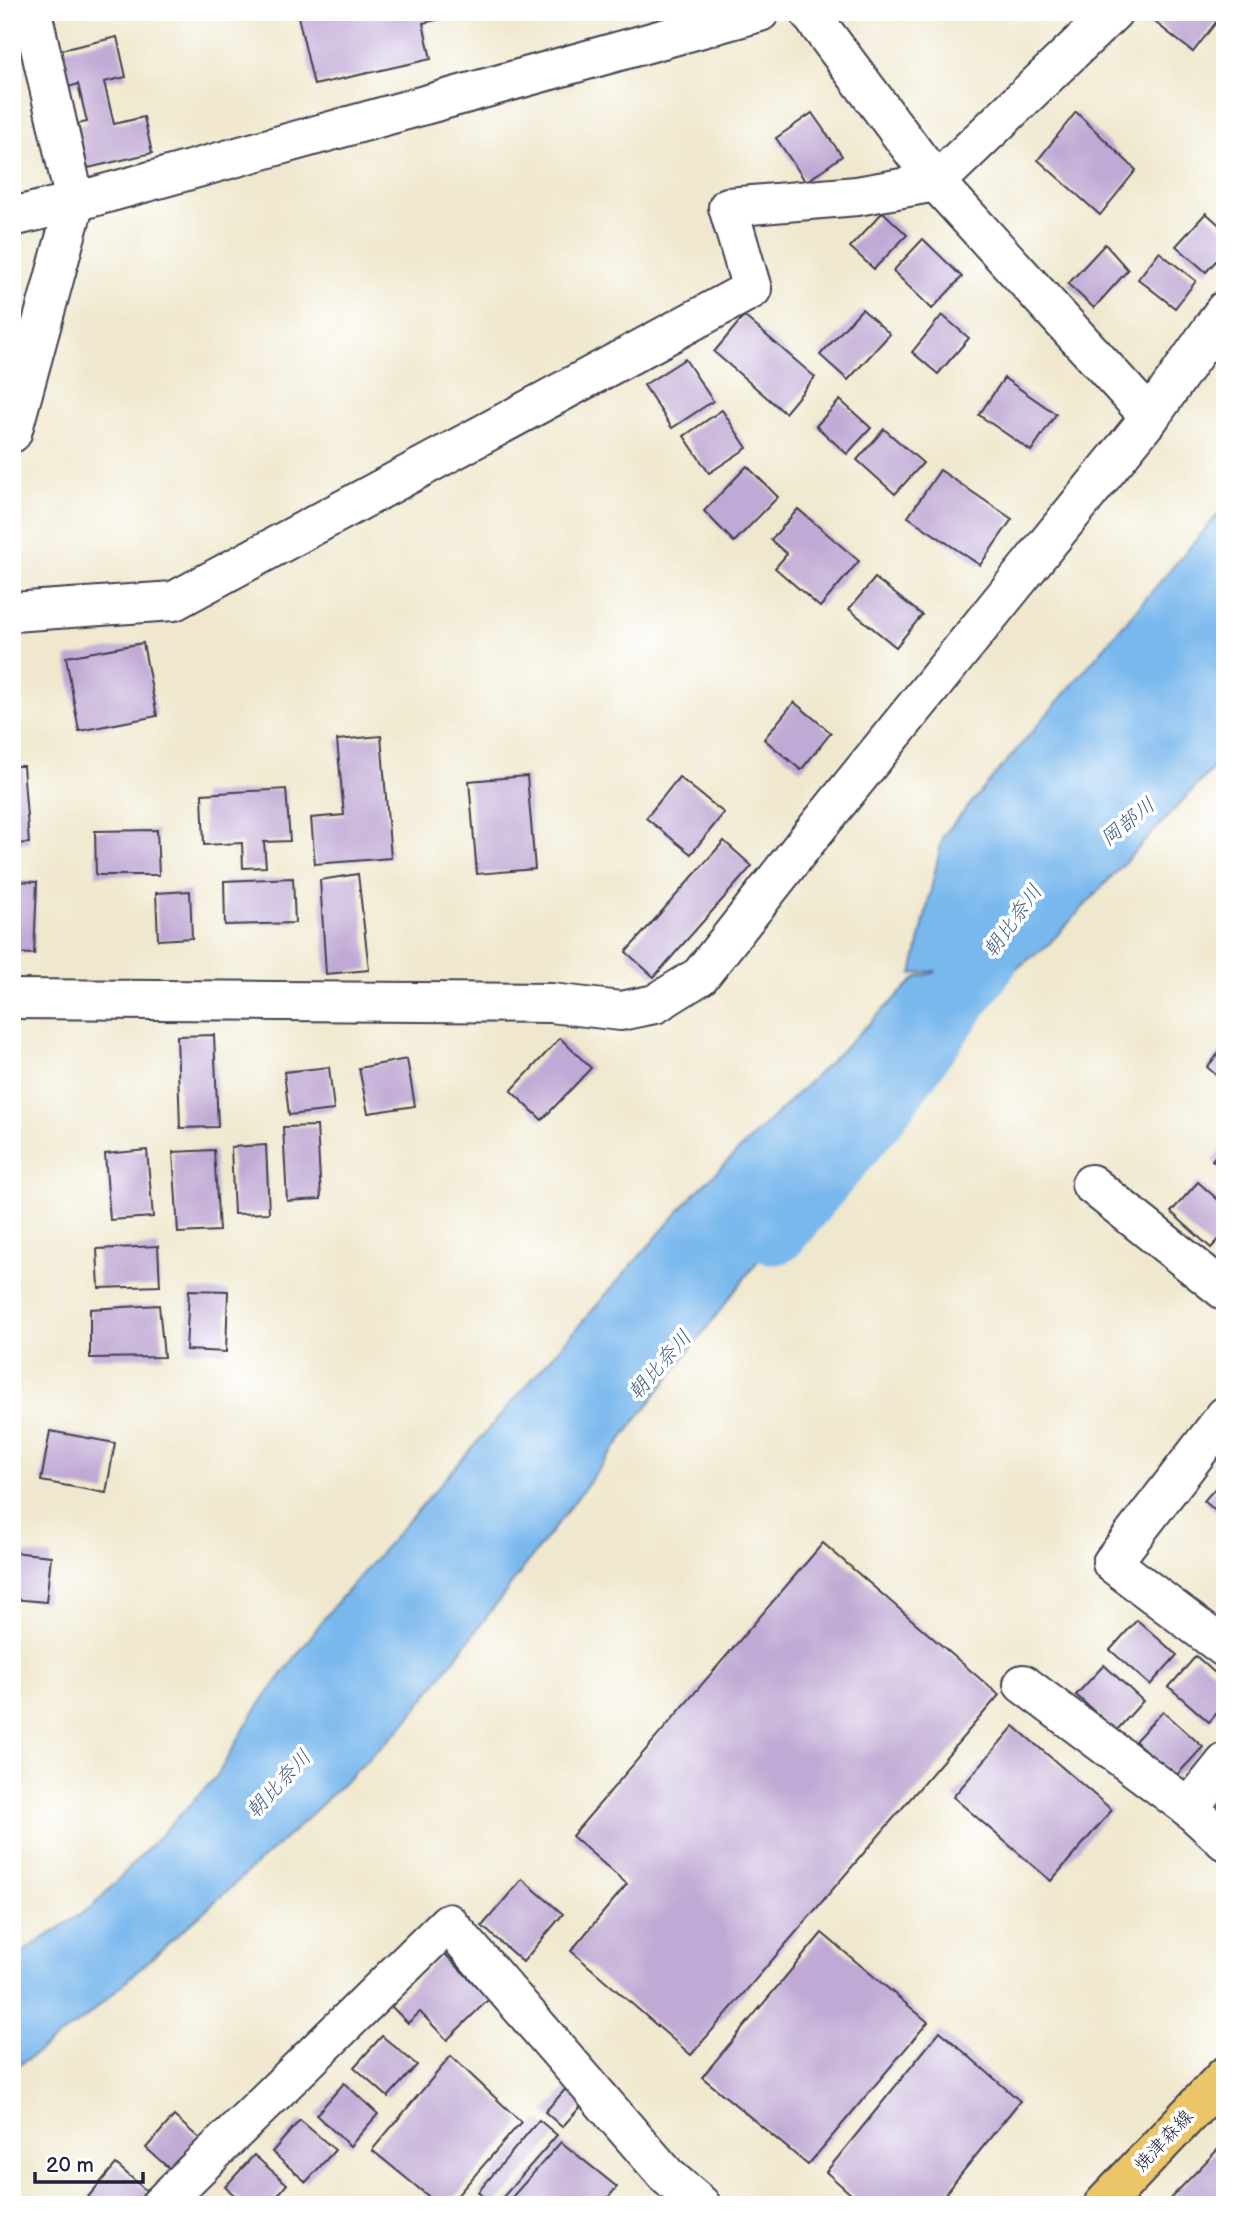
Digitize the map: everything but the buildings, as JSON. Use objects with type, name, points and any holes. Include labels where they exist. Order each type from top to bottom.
[{"type":"main road","name":"焼津森線","points":[[1103,2205],[1225,2076]]},
{"type":"street","points":[[12,433],[75,202],[32,12]]},
{"type":"street","points":[[12,216],[75,202],[760,12]]},
{"type":"street","points":[[809,12],[936,182],[1150,417]]},
{"type":"street","points":[[12,612],[174,601],[752,289],[728,207],[857,196],[936,182],[1114,12]]},
{"type":"street","points":[[13,1002],[551,1003],[621,1011],[655,1003],[700,976],[1150,417],[1225,310]]},
{"type":"street","points":[[1091,1184],[1225,1291]]},
{"type":"street","points":[[1224,1419],[1112,1563],[1225,1648]]},
{"type":"street","points":[[1023,1684],[1189,1808],[1225,1841]]},
{"type":"street","points":[[1189,1808],[1225,1763]]},
{"type":"street","points":[[160,2205],[448,1923],[667,2176],[701,2205]]},
{"type":"water","name":"岡部川","points":[[1225,506],[1225,755],[1048,945],[933,1031],[404,1725],[299,1826],[84,2019],[12,2070],[12,1959],[93,1906],[217,1776],[254,1712],[333,1607],[694,1194],[917,977],[954,968],[912,974],[943,836]]},
{"type":"waterway","name":"朝比奈川","points":[[775,1232],[875,1112],[986,958]]}]
